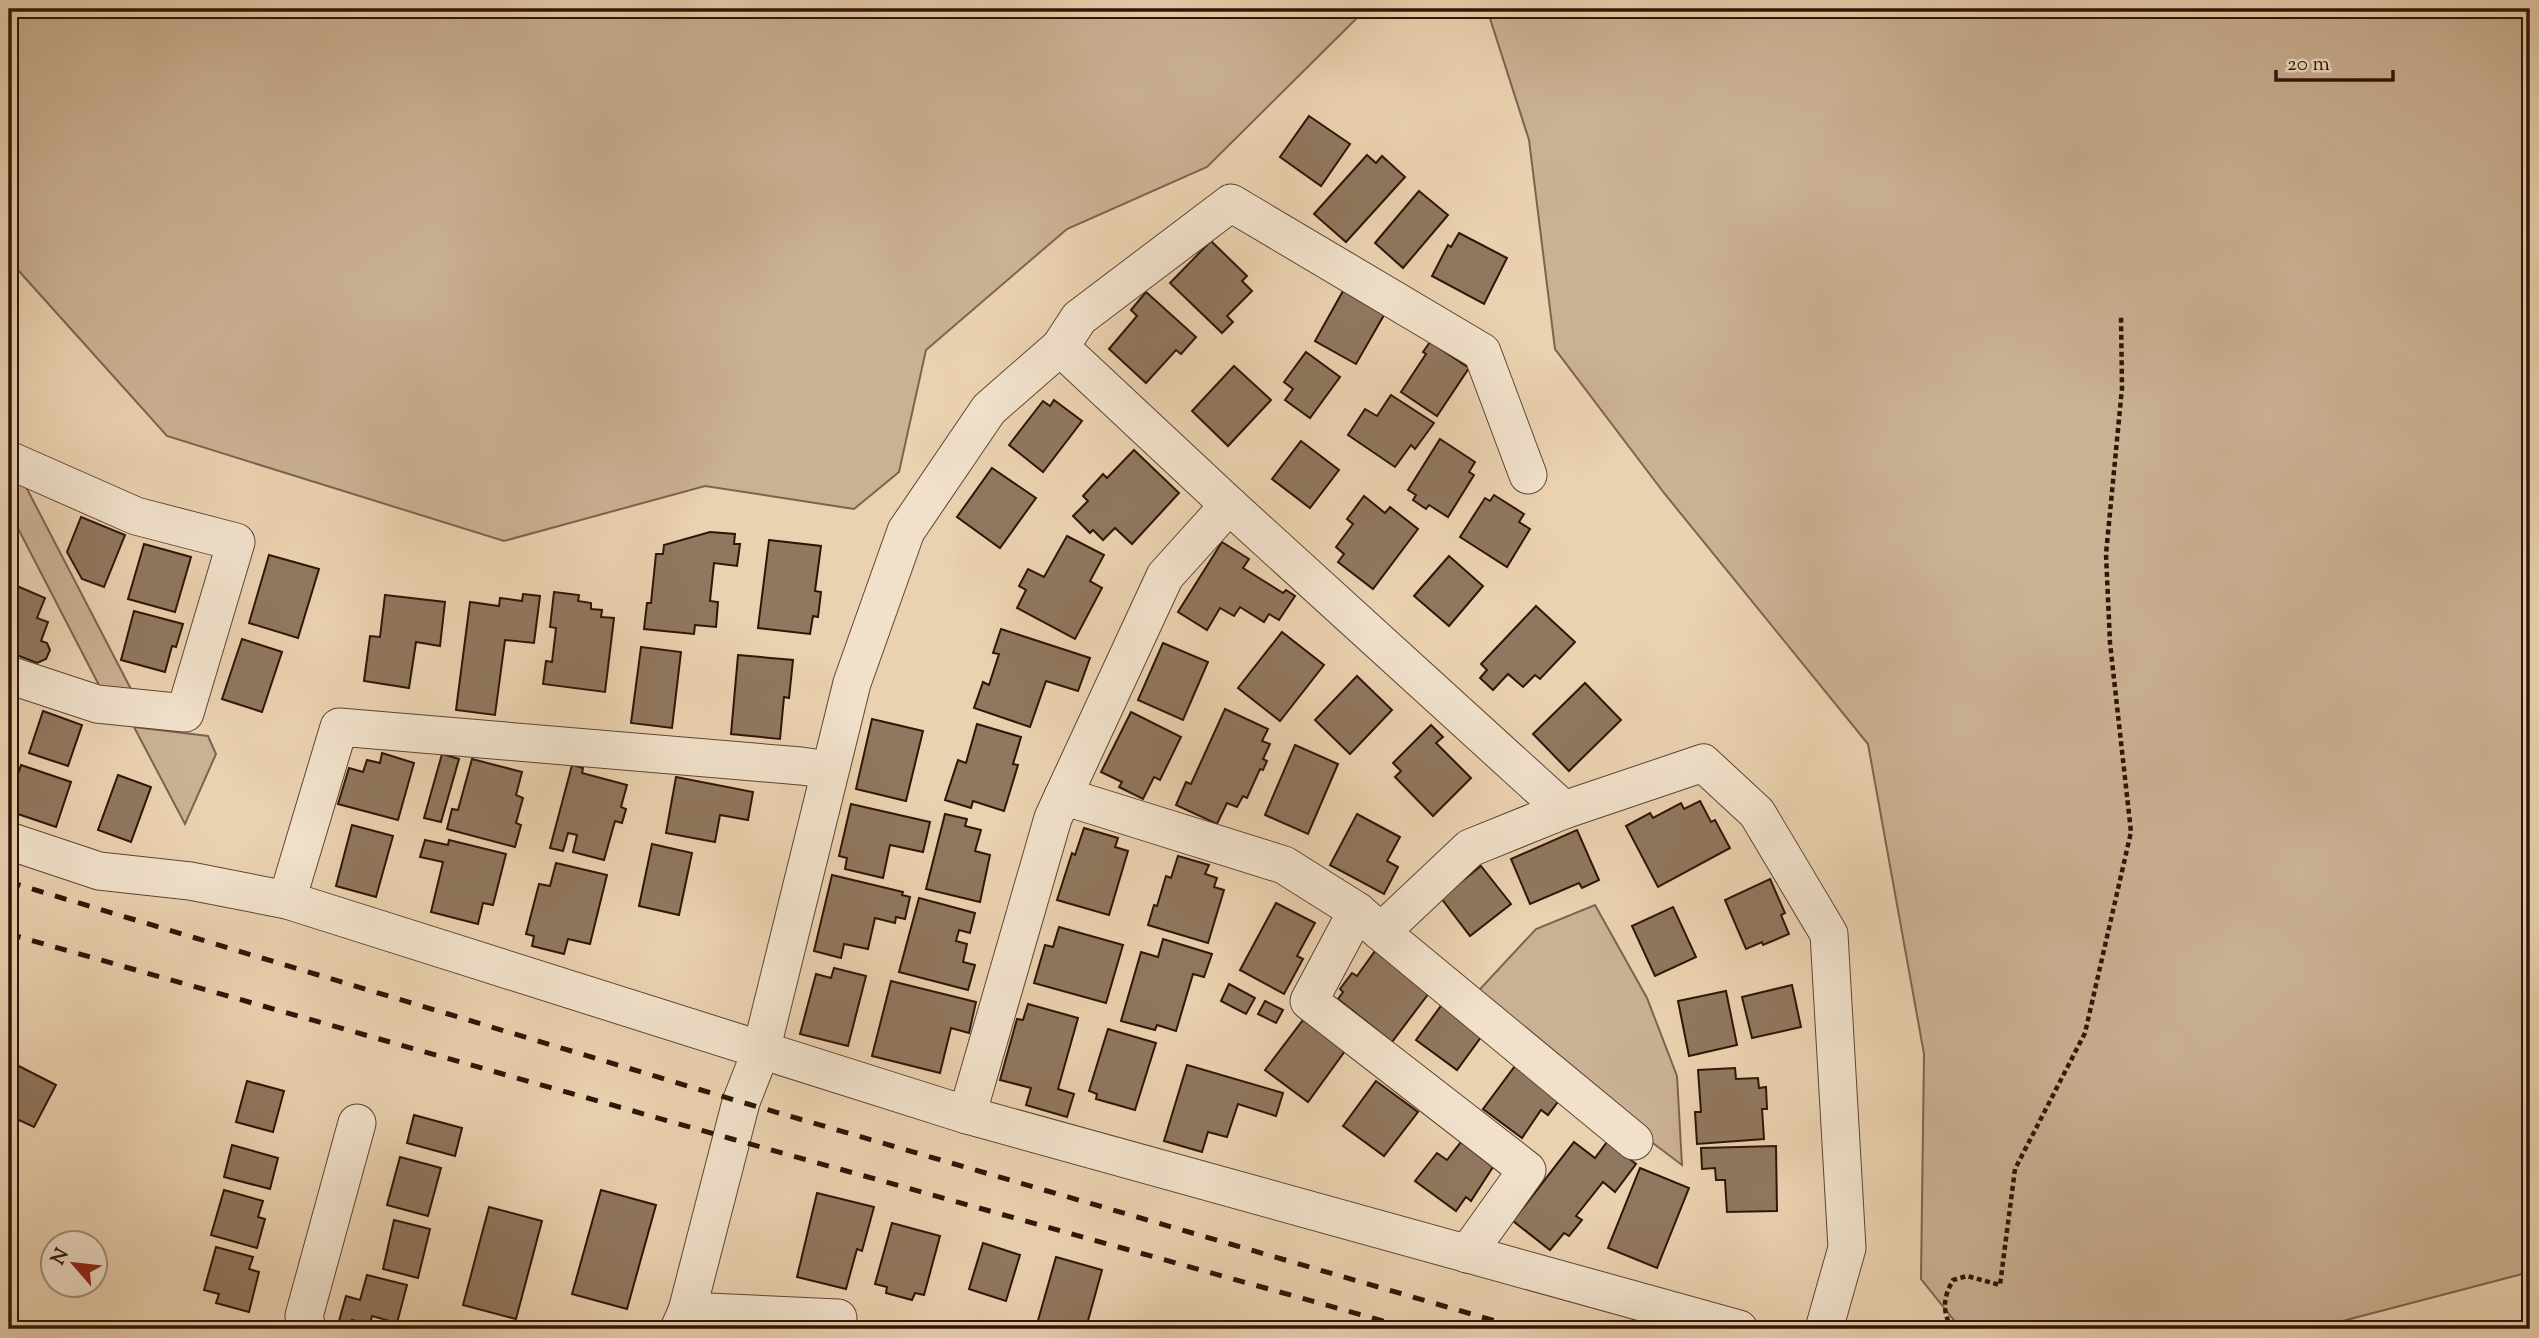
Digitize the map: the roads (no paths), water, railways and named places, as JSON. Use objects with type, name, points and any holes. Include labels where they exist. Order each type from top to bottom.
[{"type":"street","points":[[838,1318],[683,1320],[741,1101],[761,1051],[828,770],[852,683],[906,531],[989,409],[1060,347],[1079,318],[1231,203],[1482,352],[1528,475]]},
{"type":"street","points":[[1060,347],[1228,505],[1564,810]]},
{"type":"street","points":[[9,460],[136,516],[236,542],[185,713],[97,704],[9,675]]},
{"type":"street","points":[[967,1115],[1053,818],[1164,576],[1228,505]]},
{"type":"street","points":[[287,901],[339,727],[828,770]]},
{"type":"street","points":[[1467,1254],[1527,1170],[1309,1001],[1369,921],[1470,848],[1564,810],[1703,763],[1757,813],[1829,934],[1847,1248],[1824,1329]]},
{"type":"street","points":[[1063,796],[1284,865],[1369,921],[1634,1140]]},
{"type":"street","points":[[9,841],[99,871],[190,881],[287,901],[967,1115],[1739,1329]]},
{"type":"street","points":[[307,1329],[304,1316],[357,1123]]},
{"type":"railway","points":[[9,882],[741,1102],[1523,1329]]},
{"type":"railway","points":[[9,934],[1412,1329]]}]
